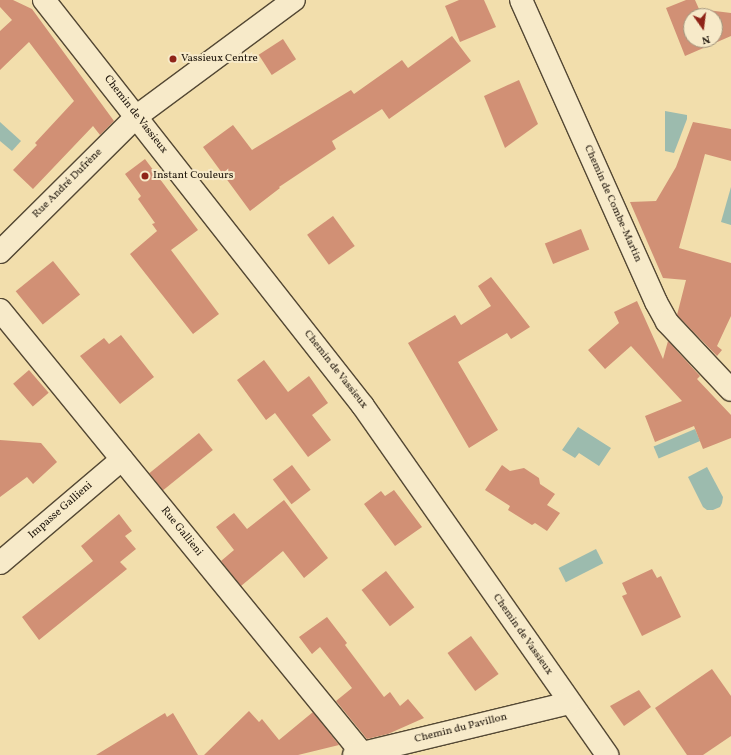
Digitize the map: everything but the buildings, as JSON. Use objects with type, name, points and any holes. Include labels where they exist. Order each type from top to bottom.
[{"type":"street","name":"Chemin de Vassieux","points":[[44,0],[363,406],[569,703],[607,755]]},
{"type":"street","name":"Rue André Dufrène","points":[[0,252],[136,116],[294,0]]},
{"type":"street","name":"Chemin de Combe-Martin","points":[[521,0],[667,322],[731,390]]},
{"type":"street","name":"Rue Gallieni","points":[[0,310],[122,459],[358,754]]},
{"type":"street","name":"Impasse Gallieni","points":[[0,563],[122,459]]},
{"type":"street","name":"Chemin du Pavillon","points":[[358,754],[569,703]]},
{"type":"shaded area","points":[[665,111],[687,115],[687,119],[674,153],[665,151]]},
{"type":"shaded area","points":[[0,122],[21,141],[12,151],[0,141]]},
{"type":"shaded area","points":[[731,187],[731,225],[721,222]]},
{"type":"shaded area","points":[[578,427],[611,448],[599,466],[579,453],[575,458],[562,450]]},
{"type":"shaded area","points":[[695,429],[700,441],[659,459],[654,447]]},
{"type":"shaded area","points":[[707,467],[723,497],[720,507],[713,510],[707,510],[703,507],[688,477]]},
{"type":"shaded area","points":[[596,549],[603,563],[566,582],[559,568]]},
{"type":"place","name":"Vassieux Centre","points":[[173,59]]},
{"type":"place","name":"Instant Couleurs","points":[[145,176]]}]
